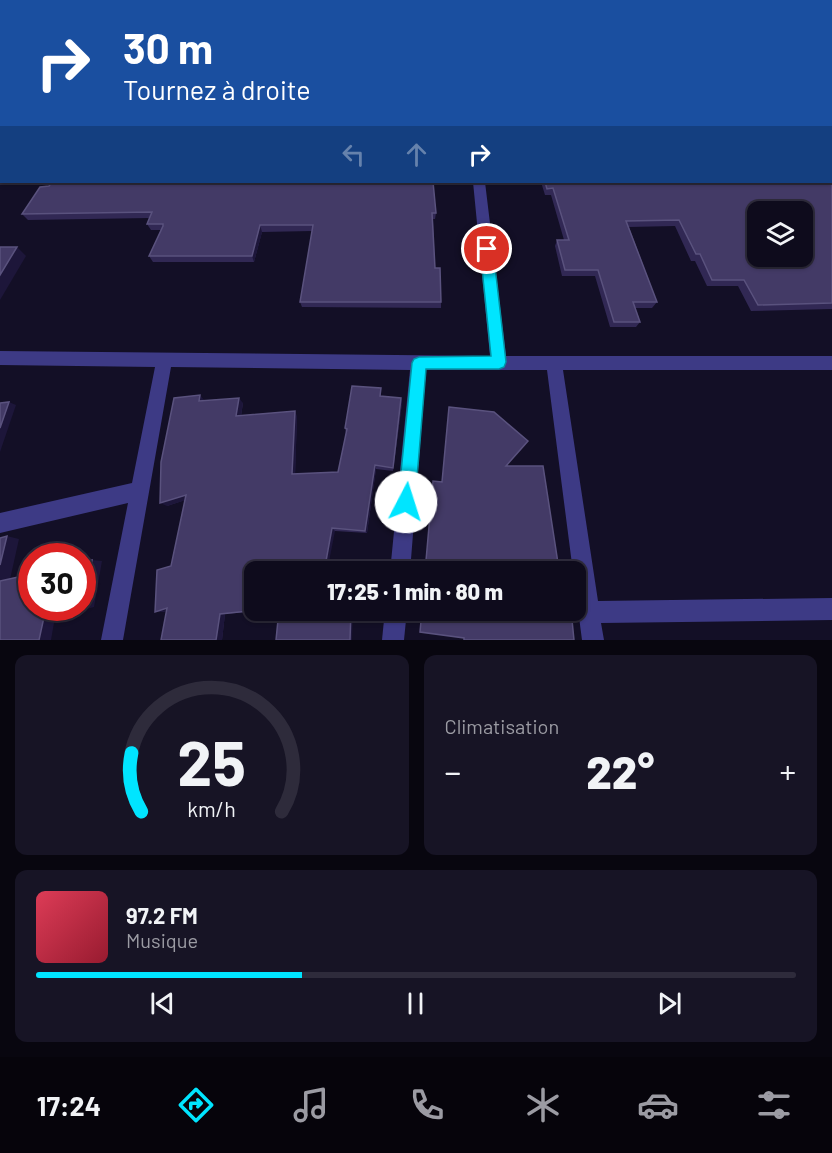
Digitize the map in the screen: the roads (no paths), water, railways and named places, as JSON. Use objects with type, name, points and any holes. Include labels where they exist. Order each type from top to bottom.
[{"type":"street","points":[[479,183],[499,362]]},
{"type":"street","points":[[0,358],[165,358],[419,363],[832,363]]},
{"type":"street","points":[[112,640],[165,358]]},
{"type":"street","points":[[401,561],[419,363]]},
{"type":"street","points":[[554,363],[593,640]]},
{"type":"street","points":[[0,523],[140,491]]},
{"type":"street","points":[[589,612],[832,609]]},
{"type":"street","points":[[393,640],[395,621]]}]
